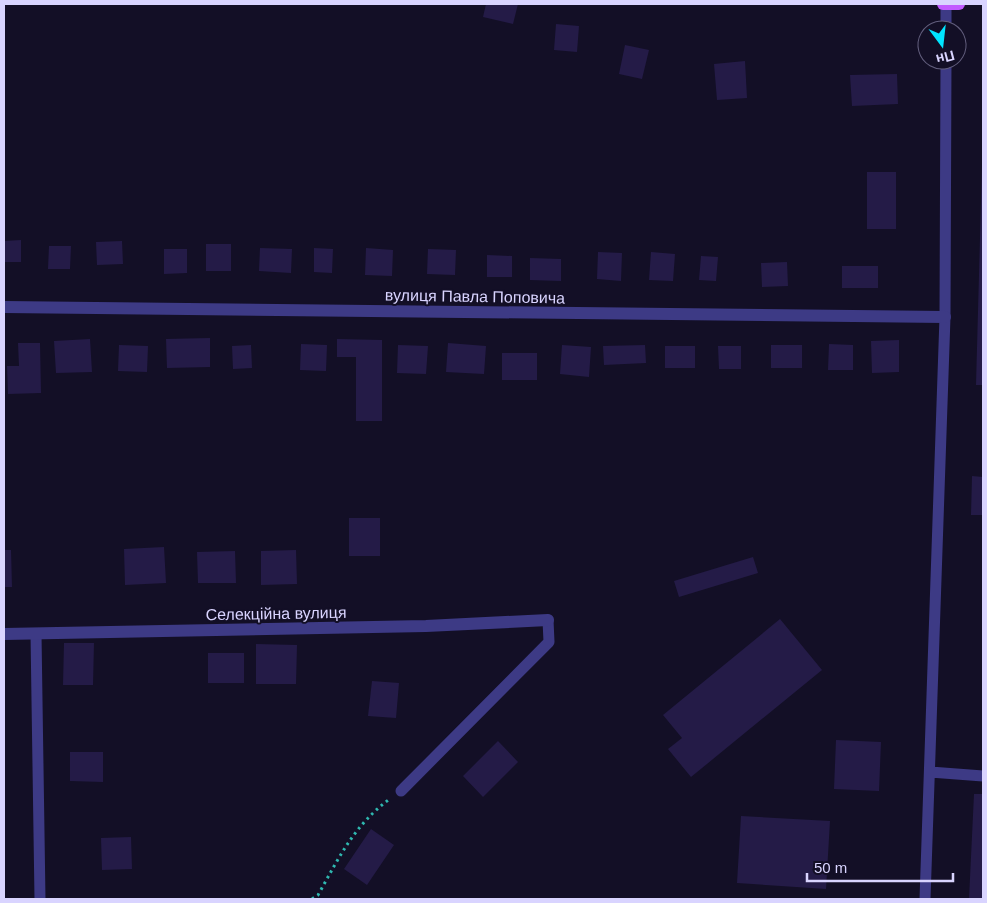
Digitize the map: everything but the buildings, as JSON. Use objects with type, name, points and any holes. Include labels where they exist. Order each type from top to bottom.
[{"type":"main road","points":[[945,4],[959,4]]},
{"type":"street","name":"вулиця Павла Поповича","points":[[4,307],[945,317]]},
{"type":"street","name":"Селекційна вулиця","points":[[4,634],[426,626],[548,620]]},
{"type":"lane","points":[[945,4],[946,20]]},
{"type":"lane","points":[[925,899],[945,317],[946,70]]},
{"type":"lane","points":[[401,791],[549,642],[548,620]]},
{"type":"lane","points":[[36,634],[40,899]]},
{"type":"lane","points":[[930,772],[983,776]]},
{"type":"path","points":[[312,899],[318,895],[350,838],[371,813],[401,791]]}]
